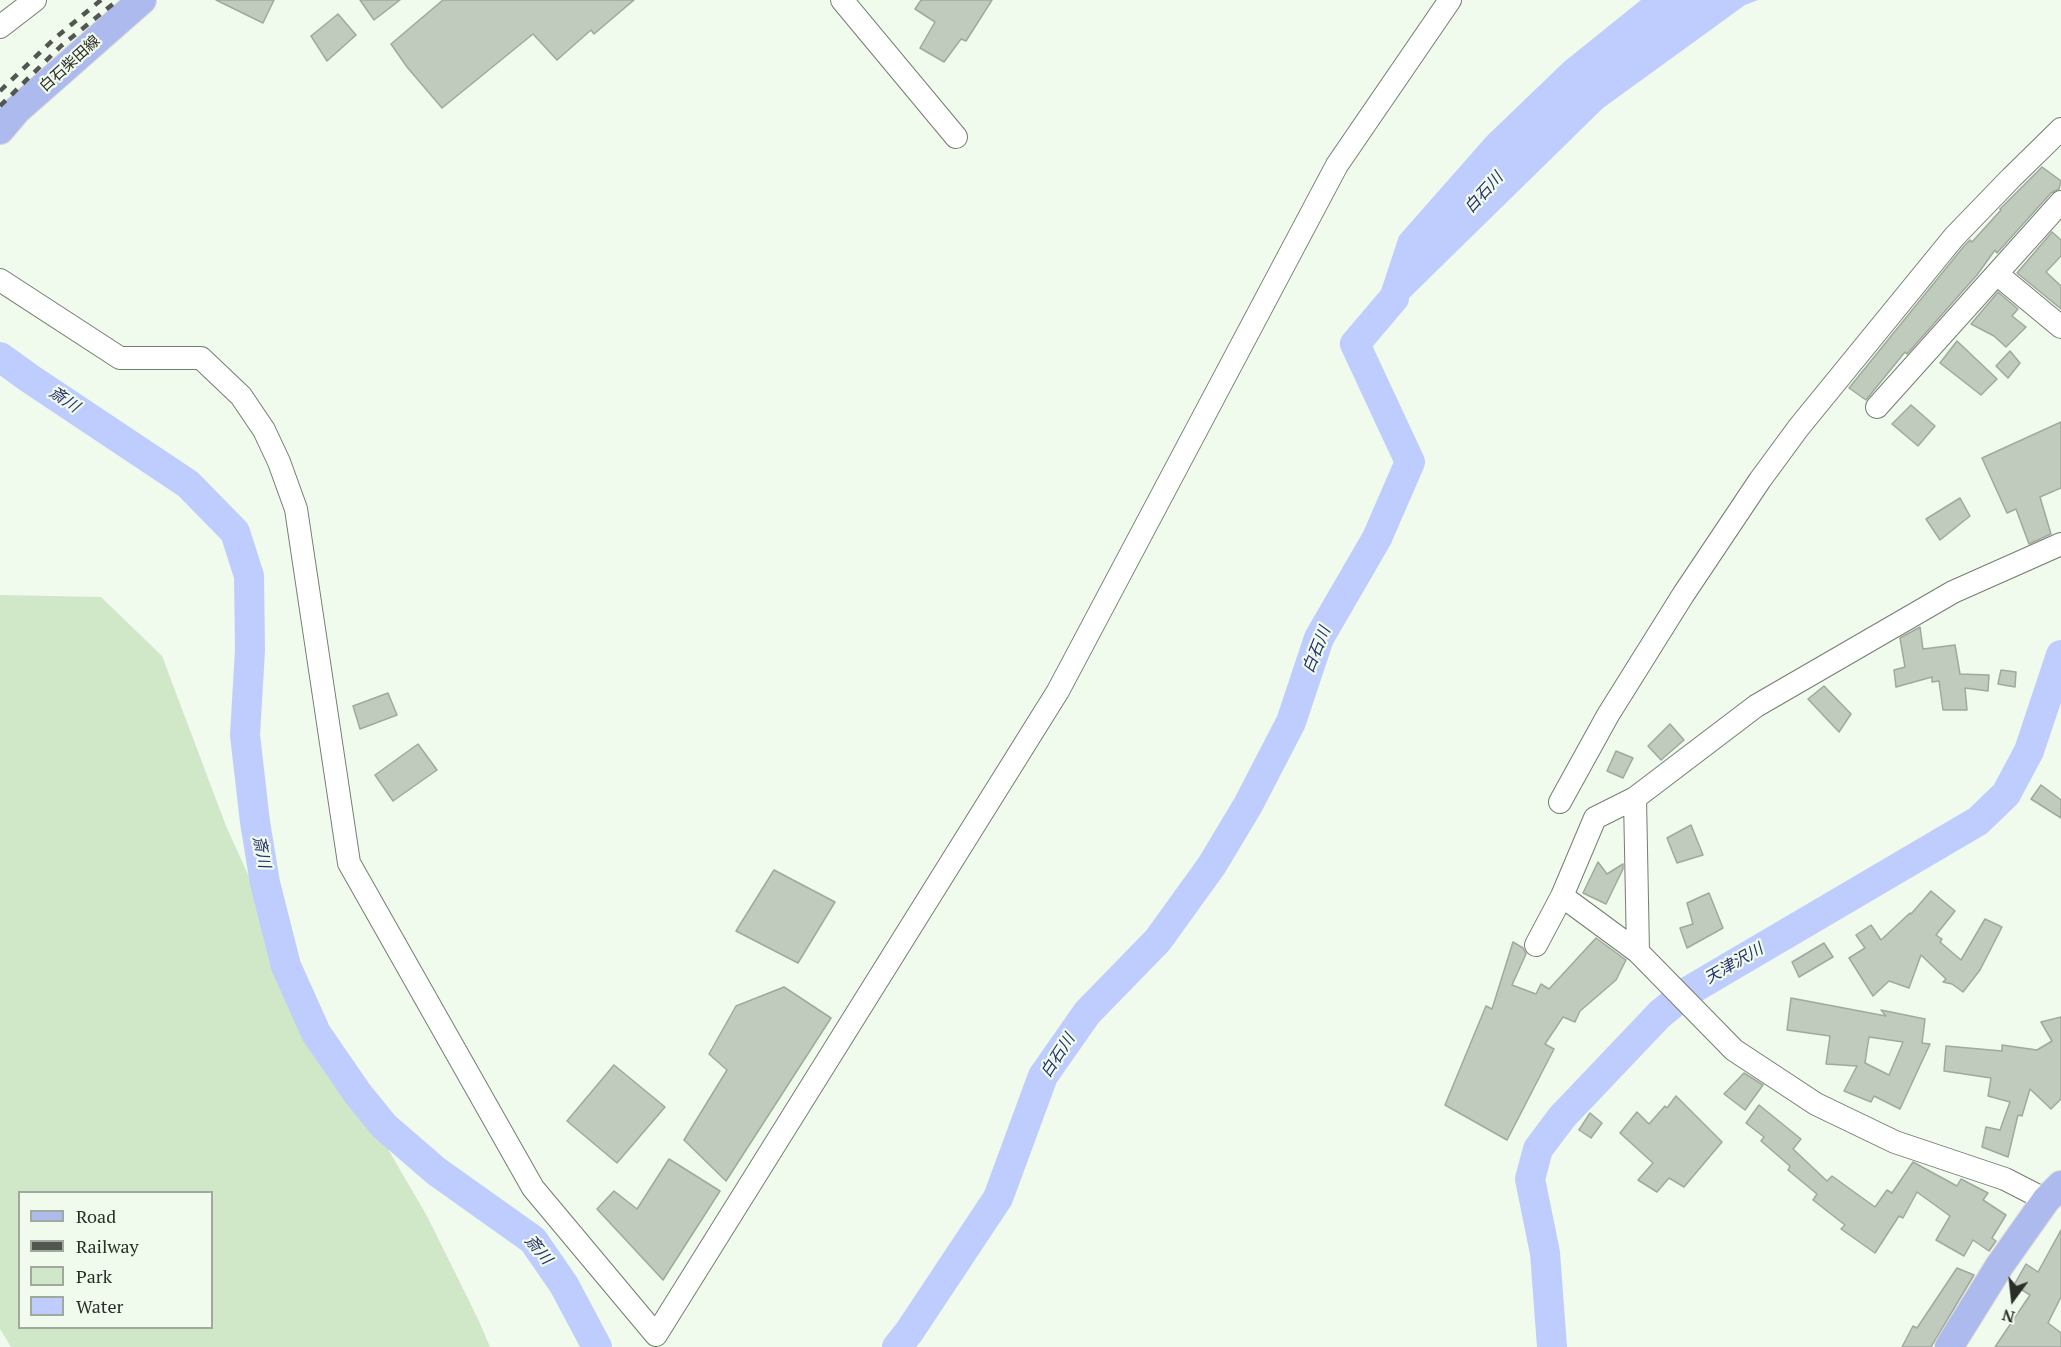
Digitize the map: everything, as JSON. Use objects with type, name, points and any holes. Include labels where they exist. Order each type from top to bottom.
[{"type":"main road","name":"白石柴田線","points":[[0,130],[18,110],[142,0]]},
{"type":"main road","points":[[1949,1347],[2000,1265],[2053,1193]]},
{"type":"street","points":[[0,27],[35,0]]},
{"type":"street","points":[[842,0],[956,137]]},
{"type":"street","points":[[0,280],[120,358],[201,358],[241,396],[264,430],[279,462],[296,509],[349,863],[532,1188],[656,1335],[1058,692],[1337,165],[1450,0]]},
{"type":"street","points":[[1560,802],[1608,715],[1760,480],[1878,329],[1954,237],[2061,129]]},
{"type":"street","points":[[1877,407],[2061,203]]},
{"type":"street","points":[[1997,273],[2061,327]]},
{"type":"street","points":[[1536,945],[1562,896],[1596,818],[1635,798],[1756,706],[1953,592],[2061,544]]},
{"type":"street","points":[[1635,798],[1638,952]]},
{"type":"street","points":[[1562,896],[1638,952],[1734,1050],[1816,1104],[1895,1142],[2053,1193]]},
{"type":"green space","points":[[0,595],[101,597],[162,656],[226,826],[316,1025],[428,1218],[490,1347],[11,1347],[0,1329]]},
{"type":"water","points":[[1641,0],[1758,0],[1745,5],[1603,108],[1364,342],[1399,236],[1487,136],[1564,62]]},
{"type":"building","points":[[216,0],[274,0],[263,23]]},
{"type":"building","points":[[360,0],[400,0],[374,20]]},
{"type":"building","points":[[443,0],[634,0],[594,34],[591,30],[557,60],[533,34],[442,108],[407,67],[391,44]]},
{"type":"building","points":[[921,0],[992,0],[966,41],[961,39],[944,62],[920,48],[935,22],[915,9]]},
{"type":"building","points":[[338,14],[356,35],[327,61],[311,36]]},
{"type":"building","points":[[2042,167],[2061,181],[2059,189],[2051,193],[1997,253],[1995,250],[1977,275],[1907,354],[1905,352],[1866,400],[1849,388],[1964,246],[1970,240],[1972,242],[2000,209]]},
{"type":"building","points":[[2052,232],[2061,240],[2061,256],[2046,272],[2061,286],[2061,309],[2017,273]]},
{"type":"building","points":[[1998,292],[2018,309],[2012,316],[2026,327],[2006,347],[1994,336],[1971,324]]},
{"type":"building","points":[[1957,341],[1997,379],[1981,395],[1940,363]]},
{"type":"building","points":[[2010,351],[2020,363],[2008,378],[1996,366]]},
{"type":"building","points":[[1911,405],[1935,426],[1918,446],[1892,424]]},
{"type":"building","points":[[2061,422],[2061,488],[2040,497],[2051,534],[2029,544],[2016,509],[2007,513],[1982,458]]},
{"type":"building","points":[[1960,498],[1970,516],[1940,540],[1926,519]]},
{"type":"building","points":[[1920,627],[1923,649],[1955,645],[1960,674],[1989,675],[1988,691],[1965,688],[1967,710],[1943,710],[1939,681],[1932,682],[1932,677],[1896,687],[1894,670],[1905,667],[1900,638]]},
{"type":"building","points":[[2001,670],[2016,672],[2015,687],[1998,684]]},
{"type":"building","points":[[1824,686],[1851,714],[1839,732],[1808,699]]},
{"type":"building","points":[[388,693],[397,715],[360,729],[353,706]]},
{"type":"building","points":[[1670,724],[1684,740],[1661,760],[1648,746]]},
{"type":"building","points":[[418,744],[437,770],[393,801],[375,775]]},
{"type":"building","points":[[1616,751],[1633,758],[1623,778],[1607,771]]},
{"type":"building","points":[[2041,785],[2061,800],[2061,818],[2031,799]]},
{"type":"building","points":[[1691,825],[1703,855],[1677,863],[1667,838]]},
{"type":"building","points":[[1598,862],[1607,874],[1623,864],[1623,869],[1606,904],[1583,893]]},
{"type":"building","points":[[774,870],[835,902],[798,963],[736,931]]},
{"type":"building","points":[[1931,891],[1955,911],[1936,935],[1942,939],[1940,942],[1961,960],[1985,919],[2002,927],[1980,970],[1963,992],[1952,984],[1943,982],[1946,979],[1921,955],[1909,988],[1889,981],[1873,996],[1849,958],[1865,948],[1856,935],[1871,925],[1881,940],[1911,914]]},
{"type":"building","points":[[1709,893],[1723,928],[1687,948],[1680,928],[1693,924],[1687,903]]},
{"type":"building","points":[[1596,938],[1626,960],[1616,980],[1580,1011],[1575,1022],[1563,1017],[1545,1044],[1554,1049],[1507,1140],[1445,1105],[1486,1006],[1492,1009],[1513,942],[1523,948],[1526,954],[1512,985],[1536,994],[1541,984],[1549,989]]},
{"type":"building","points":[[1824,943],[1833,957],[1799,977],[1792,962]]},
{"type":"building","points":[[784,987],[831,1018],[726,1181],[684,1140],[727,1070],[709,1054],[736,1006]]},
{"type":"building","points":[[1791,998],[1886,1016],[1881,1010],[1925,1019],[1922,1043],[1930,1044],[1900,1109],[1874,1096],[1871,1102],[1844,1091],[1857,1066],[1826,1064],[1830,1036],[1787,1030]],"holes":[[[1869,1037],[1903,1042],[1889,1075],[1865,1063]]]},
{"type":"building","points":[[2061,1017],[2061,1099],[2051,1109],[2030,1089],[2022,1116],[2018,1115],[2008,1157],[1982,1147],[1986,1127],[2000,1130],[2010,1102],[1988,1096],[1991,1078],[1944,1071],[1946,1046],[2002,1051],[2002,1045],[2037,1050],[2052,1041],[2041,1022]]},
{"type":"building","points":[[614,1065],[665,1107],[617,1163],[567,1121]]},
{"type":"building","points":[[1744,1073],[1763,1085],[1745,1110],[1724,1094]]},
{"type":"building","points":[[1676,1096],[1722,1142],[1684,1187],[1669,1178],[1657,1192],[1638,1180],[1653,1163],[1620,1133],[1637,1112],[1649,1124],[1665,1106],[1667,1108]]},
{"type":"building","points":[[1759,1105],[1801,1139],[1793,1149],[1827,1181],[1832,1176],[1875,1207],[1887,1190],[1892,1193],[1913,1162],[1957,1186],[1961,1179],[1988,1193],[1983,1200],[2006,1215],[1992,1238],[1996,1241],[1989,1251],[1973,1240],[1964,1256],[1936,1240],[1950,1216],[1917,1192],[1903,1218],[1899,1216],[1875,1253],[1841,1229],[1845,1225],[1813,1200],[1817,1194],[1788,1170],[1790,1166],[1761,1141],[1764,1137],[1746,1123]]},
{"type":"building","points":[[1590,1113],[1602,1123],[1591,1138],[1579,1130]]},
{"type":"building","points":[[669,1159],[720,1191],[663,1280],[597,1209],[614,1191],[637,1209]]},
{"type":"building","points":[[2061,1230],[2061,1297],[2048,1323],[2061,1333],[2061,1347],[1995,1347],[2030,1295],[2014,1285],[2026,1264],[2038,1272]]},
{"type":"building","points":[[1957,1268],[1974,1275],[1931,1347],[1902,1347],[1913,1326],[1917,1328]]},
{"type":"waterway","name":"白石川","points":[[897,1347],[998,1198],[1043,1076],[1087,1013],[1158,940],[1212,865],[1248,805],[1291,722],[1319,638],[1377,538],[1410,462],[1355,344],[1394,298]]},
{"type":"waterway","name":"斎川","points":[[0,357],[188,484],[235,532],[249,576],[250,650],[245,735],[255,822],[265,883],[286,966],[316,1033],[358,1094],[384,1126],[436,1171],[533,1240],[564,1285],[597,1347]]},
{"type":"waterway","name":"天津沢川","points":[[1552,1347],[1545,1253],[1530,1179],[1538,1149],[1562,1117],[1660,1014],[1687,992],[1978,821],[2006,794],[2029,751],[2061,655]]},
{"type":"railway","points":[[0,91],[54,39],[101,0]]},
{"type":"railway","points":[[0,106],[61,46],[118,0]]}]
